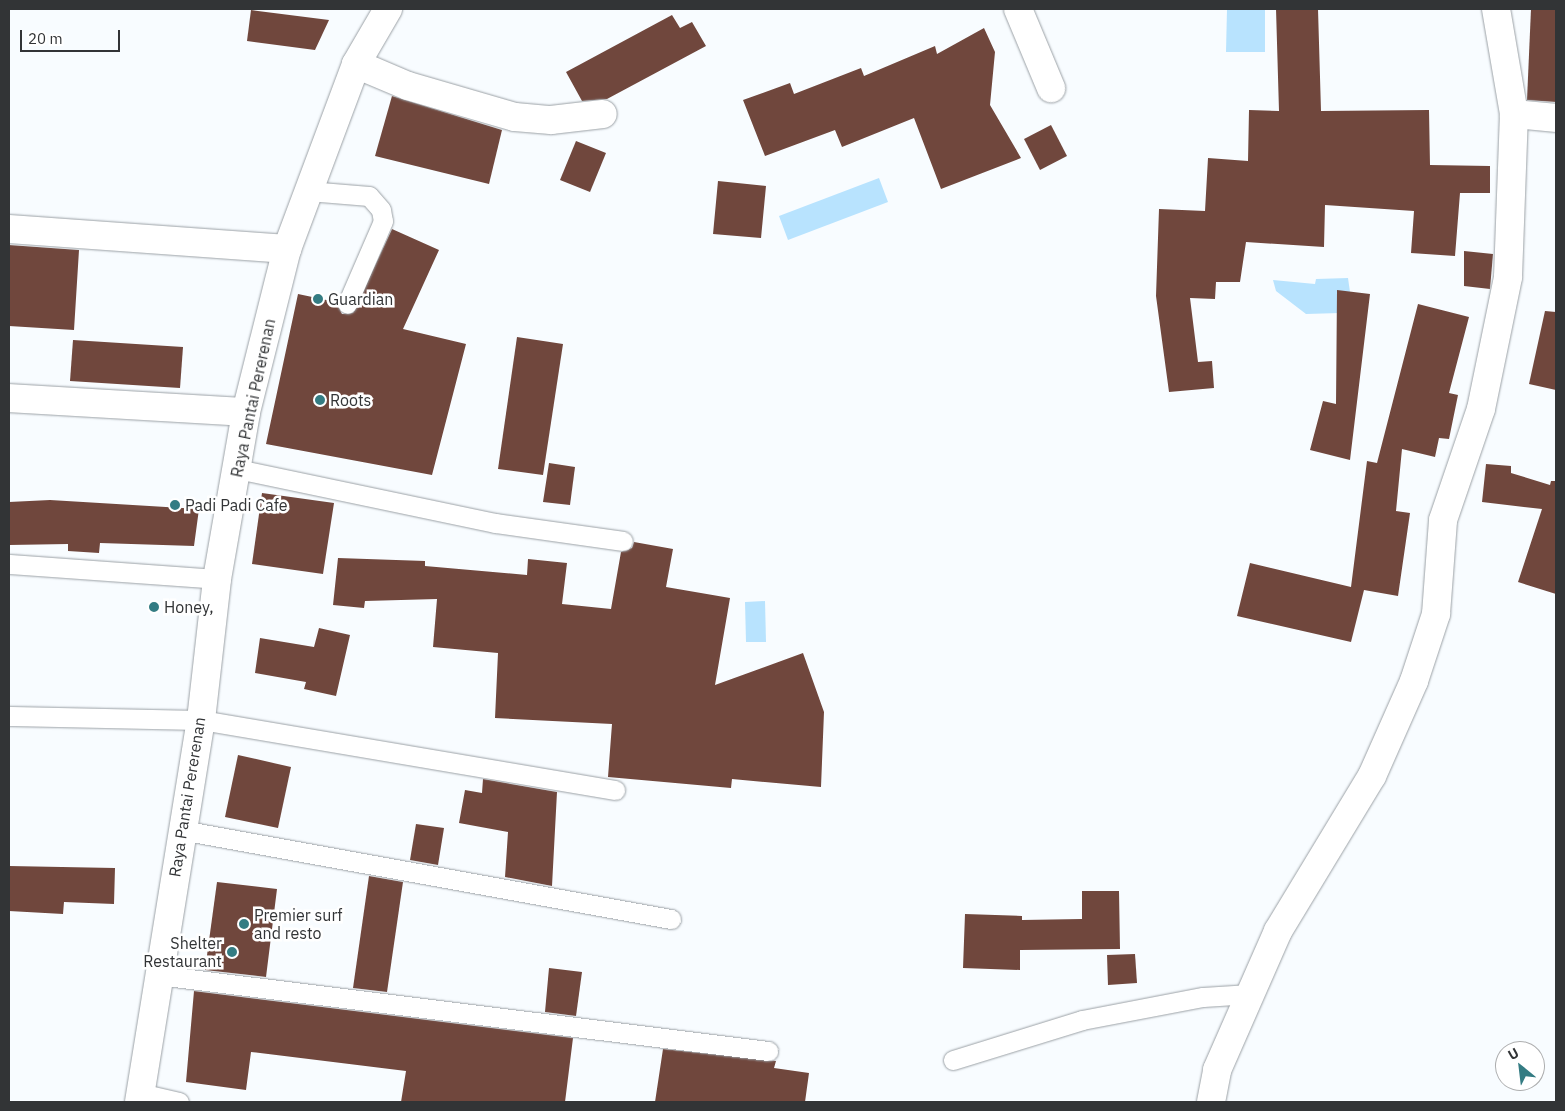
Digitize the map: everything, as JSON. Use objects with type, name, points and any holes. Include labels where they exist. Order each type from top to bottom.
[{"type":"street","name":"Raya Pantai Pererenan","points":[[139,1098],[181,830],[201,720],[217,578],[246,412],[287,249],[356,64],[388,9]]},
{"type":"street","points":[[1018,9],[1051,88]]},
{"type":"street","points":[[1211,1102],[1217,1070],[1250,994],[1302,888],[1372,776],[1426,649],[1436,614],[1442,520],[1481,409],[1508,277],[1514,114],[1496,9]]},
{"type":"street","points":[[356,64],[408,86],[514,117],[552,120],[603,114]]},
{"type":"street","points":[[1514,114],[1556,118]]},
{"type":"street","points":[[9,229],[287,249]]},
{"type":"street","points":[[9,398],[246,412]]},
{"type":"lane","points":[[308,191],[368,196],[381,210],[383,221],[347,304]]},
{"type":"lane","points":[[237,468],[495,524],[623,541]]},
{"type":"lane","points":[[9,564],[217,578]]},
{"type":"lane","points":[[9,716],[201,720],[615,790]]},
{"type":"lane","points":[[181,830],[671,919]]},
{"type":"lane","points":[[158,975],[768,1051]]},
{"type":"lane","points":[[953,1060],[1082,1020],[1203,997],[1250,994]]},
{"type":"lane","points":[[139,1098],[179,1102]]},
{"type":"water","points":[[1227,9],[1265,9],[1265,52],[1226,52]]},
{"type":"water","points":[[879,178],[888,202],[788,240],[779,216]]},
{"type":"water","points":[[1348,278],[1350,292],[1343,291],[1340,313],[1306,314],[1276,291],[1273,280],[1315,284],[1316,279]]},
{"type":"water","points":[[765,601],[766,642],[746,642],[745,602]]},
{"type":"building","points":[[1276,9],[1318,9],[1321,111],[1429,110],[1430,165],[1490,166],[1490,193],[1460,193],[1455,256],[1411,253],[1414,211],[1325,205],[1324,247],[1246,242],[1240,282],[1216,282],[1215,299],[1190,298],[1198,362],[1212,361],[1214,388],[1169,392],[1156,296],[1159,209],[1205,211],[1208,158],[1248,161],[1249,110],[1279,111]]},
{"type":"building","points":[[1531,9],[1556,9],[1556,102],[1527,100]]},
{"type":"building","points":[[251,10],[329,20],[315,50],[247,41]]},
{"type":"building","points":[[672,15],[680,28],[692,22],[706,46],[607,99],[582,101],[566,72]]},
{"type":"building","points":[[984,28],[995,52],[990,105],[1021,158],[941,189],[914,118],[842,147],[835,130],[765,156],[743,100],[790,83],[794,94],[861,68],[864,76],[935,46],[937,54]]},
{"type":"building","points":[[392,96],[502,130],[489,184],[375,156]]},
{"type":"building","points":[[1051,125],[1067,156],[1040,170],[1024,139]]},
{"type":"building","points":[[576,141],[606,153],[590,192],[560,180]]},
{"type":"building","points":[[718,181],[766,186],[761,238],[713,234]]},
{"type":"building","points":[[392,229],[439,250],[403,329],[466,344],[432,475],[266,444],[298,294],[336,302],[342,314],[353,313]]},
{"type":"building","points":[[9,245],[79,250],[74,330],[9,326]]},
{"type":"building","points":[[1464,251],[1493,254],[1490,289],[1464,286]]},
{"type":"building","points":[[1337,290],[1370,294],[1350,460],[1310,450],[1323,401],[1336,404]]},
{"type":"building","points":[[1418,304],[1469,317],[1449,393],[1458,395],[1449,439],[1439,438],[1435,457],[1402,449],[1396,511],[1410,513],[1398,596],[1364,590],[1351,642],[1237,616],[1250,563],[1351,587],[1367,461],[1377,463]]},
{"type":"building","points":[[1545,311],[1556,312],[1556,390],[1529,384]]},
{"type":"building","points":[[517,337],[563,344],[543,475],[498,469]]},
{"type":"building","points":[[73,340],[183,347],[180,388],[70,381]]},
{"type":"building","points":[[549,463],[575,467],[570,505],[543,502]]},
{"type":"building","points":[[1486,464],[1511,466],[1511,473],[1550,485],[1551,481],[1556,481],[1556,594],[1518,582],[1542,509],[1482,502]]},
{"type":"building","points":[[262,493],[334,503],[323,574],[252,564]]},
{"type":"building","points":[[50,500],[199,509],[194,546],[100,543],[99,553],[68,551],[68,544],[9,545],[9,502]]},
{"type":"building","points":[[634,542],[673,549],[666,587],[730,598],[715,685],[803,653],[824,712],[821,787],[732,779],[731,788],[608,777],[612,724],[495,718],[498,653],[433,647],[437,599],[365,601],[364,608],[333,605],[338,558],[425,561],[425,566],[527,575],[528,559],[567,563],[562,604],[611,609],[621,552],[632,548]]},
{"type":"building","points":[[319,628],[350,635],[336,696],[304,689],[306,682],[255,673],[260,638],[314,647]]},
{"type":"building","points":[[238,755],[291,767],[278,828],[225,817]]},
{"type":"building","points":[[483,779],[557,792],[552,886],[505,877],[508,832],[459,823],[465,790],[482,793]]},
{"type":"building","points":[[416,824],[444,828],[438,865],[410,860]]},
{"type":"building","points":[[9,866],[115,868],[114,904],[64,902],[63,914],[9,911]]},
{"type":"building","points":[[369,876],[403,882],[387,992],[353,988]]},
{"type":"building","points":[[217,882],[277,889],[266,977],[205,970]]},
{"type":"building","points":[[1082,891],[1119,891],[1120,949],[1020,950],[1020,970],[963,968],[965,914],[1022,916],[1022,920],[1082,919]]},
{"type":"building","points":[[1135,954],[1137,983],[1108,985],[1107,955]]},
{"type":"building","points":[[549,968],[582,972],[576,1016],[545,1012]]},
{"type":"building","points":[[194,991],[573,1038],[565,1102],[401,1102],[406,1071],[251,1052],[246,1090],[186,1082]]},
{"type":"building","points":[[663,1049],[776,1061],[774,1068],[809,1073],[805,1102],[655,1102]]},
{"type":"place","name":"Guardian","points":[[318,299]]},
{"type":"place","name":"Roots","points":[[320,400]]},
{"type":"place","name":"Padi Padi Cafe","points":[[175,505]]},
{"type":"place","name":"Honey,","points":[[154,607]]},
{"type":"place","name":"Premier surf and resto","points":[[244,924]]},
{"type":"place","name":"Shelter Restaurant","points":[[232,952]]}]
